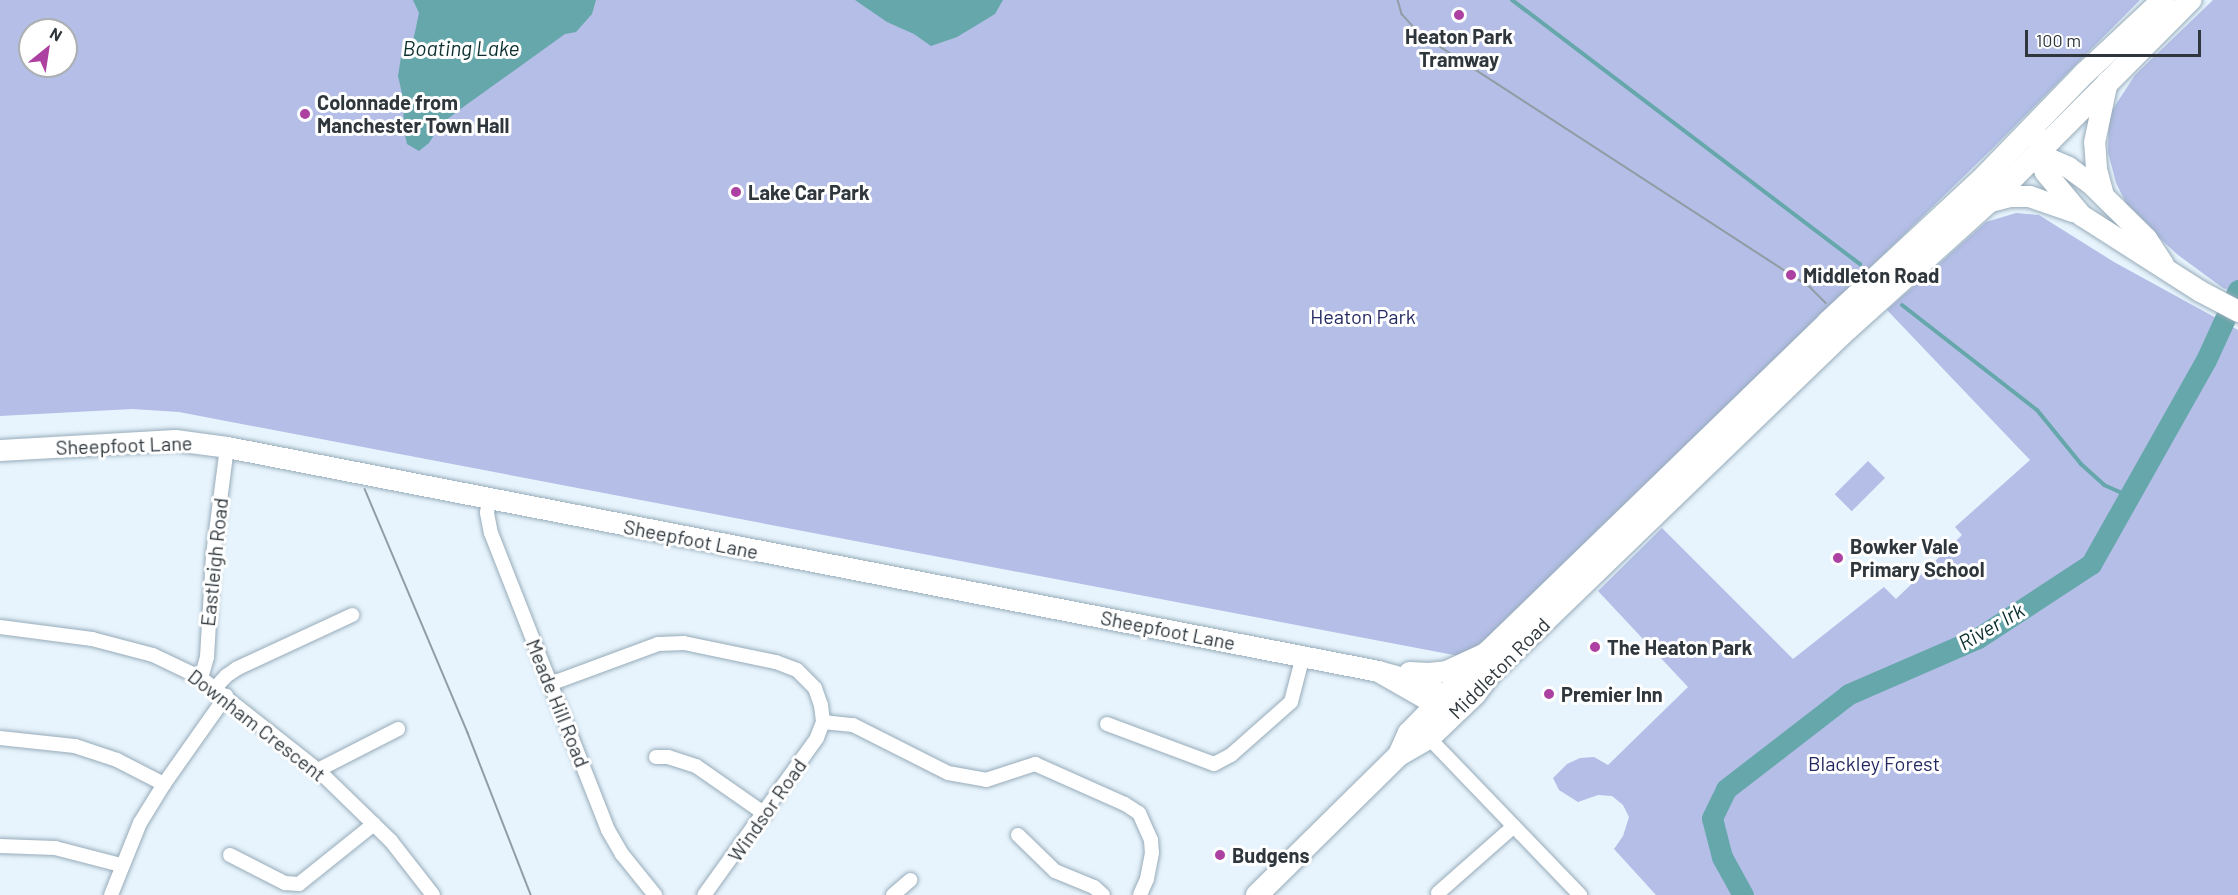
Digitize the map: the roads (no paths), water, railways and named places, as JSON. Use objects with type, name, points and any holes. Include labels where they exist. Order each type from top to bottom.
[{"type":"highway","name":"Middleton Road","points":[[1426,733],[1440,701],[1453,699],[1476,680],[1560,582],[1828,322],[1986,175],[2052,106],[2163,0]]},
{"type":"highway","name":"Middleton Road","points":[[1257,895],[1399,755],[1475,694],[1490,662],[1586,582],[1841,335],[1990,201],[2190,0]]},
{"type":"highway","points":[[1560,582],[1579,580],[1586,582]]},
{"type":"highway","points":[[1426,733],[1440,701]]},
{"type":"main road","points":[[2103,195],[2096,168],[2094,141],[2107,81]]},
{"type":"main road","points":[[2052,106],[2038,154],[2050,180],[2081,215]]},
{"type":"main road","points":[[1986,175],[2038,154],[2076,172],[2146,238],[2164,266]]},
{"type":"main road","points":[[1990,201],[2010,196],[2029,196],[2055,203],[2081,215],[2130,248],[2164,266],[2229,307]]},
{"type":"main road","name":"Sheepfoot Lane","points":[[0,450],[176,440],[227,447],[489,500],[1378,671],[1425,684],[1436,692],[1440,701]]},
{"type":"main road","name":"Sheepfoot Lane","points":[[1378,671],[1434,673],[1467,663],[1490,662]]},
{"type":"main road","name":"Sheepfoot Lane","points":[[1378,671],[1425,698],[1440,701]]},
{"type":"main road","points":[[1401,685],[1411,699],[1426,733]]},
{"type":"street","name":"Eastleigh Road","points":[[201,678],[207,657],[213,555],[227,447]]},
{"type":"street","name":"Meade Hill Road","points":[[489,500],[487,513],[491,533],[608,830],[622,854],[655,895]]},
{"type":"street","points":[[111,895],[121,865],[140,823],[220,692],[226,676],[238,668],[352,615]]},
{"type":"street","name":"Downham Crescent","points":[[0,627],[92,639],[153,655],[201,678],[318,770],[391,841],[433,895]]},
{"type":"street","points":[[550,684],[658,644],[684,643],[776,662],[797,670],[815,688],[824,722],[853,725],[948,773],[986,780],[1035,764],[1125,804],[1139,813],[1151,840],[1152,853],[1147,879],[1140,895]]},
{"type":"street","points":[[1107,724],[1214,764],[1231,755],[1291,702],[1303,656]]},
{"type":"street","name":"Windsor Road","points":[[704,895],[765,814],[817,738],[824,722]]},
{"type":"street","points":[[318,770],[398,729]]},
{"type":"street","points":[[1426,733],[1580,895]]},
{"type":"street","points":[[0,738],[75,746],[117,760],[164,784]]},
{"type":"street","points":[[656,757],[668,757],[696,766],[765,814]]},
{"type":"street","points":[[230,855],[285,883],[299,884],[374,824]]},
{"type":"street","points":[[1438,893],[1514,826]]},
{"type":"street","points":[[1017,835],[1055,871],[1094,887],[1103,895]]},
{"type":"street","points":[[0,846],[55,848],[121,865]]},
{"type":"street","points":[[893,895],[910,880]]},
{"type":"water","name":"Boating Lake","points":[[413,0],[596,0],[592,14],[576,32],[565,34],[466,105],[441,124],[429,143],[419,151],[407,144],[404,131],[403,98],[398,76],[401,57],[412,46],[419,13]]},
{"type":"water","points":[[855,0],[1003,0],[995,14],[957,37],[931,46],[914,34],[887,22]]},
{"type":"waterway","points":[[1512,0],[1860,264]]},
{"type":"waterway","name":"River Irk","points":[[1743,895],[1722,857],[1712,818],[1726,789],[1849,694],[1978,638],[2091,564],[2206,360],[2238,290]]},
{"type":"waterway","points":[[1902,305],[2037,410],[2081,464],[2104,485],[2129,496]]},
{"type":"tram line","points":[[1398,0],[1402,14],[1419,33],[1811,288],[1826,303]]},
{"type":"tram line","points":[[365,489],[468,733],[531,895]]},
{"type":"place","name":"Heaton Park Tramway","points":[[1459,15]]},
{"type":"place","name":"Colonnade from Manchester Town Hall","points":[[305,114]]},
{"type":"place","name":"Lake Car Park","points":[[736,192]]},
{"type":"place","name":"Middleton Road","points":[[1791,275]]},
{"type":"place","name":"Bowker Vale Primary School","points":[[1838,558]]},
{"type":"place","name":"The Heaton Park","points":[[1595,647]]},
{"type":"place","name":"Premier Inn","points":[[1549,694]]},
{"type":"place","name":"Budgens","points":[[1220,855]]},
{"type":"park label","name":"Heaton Park","points":[[1363,316]]},
{"type":"park label","name":"Blackley Forest","points":[[1874,763]]}]
